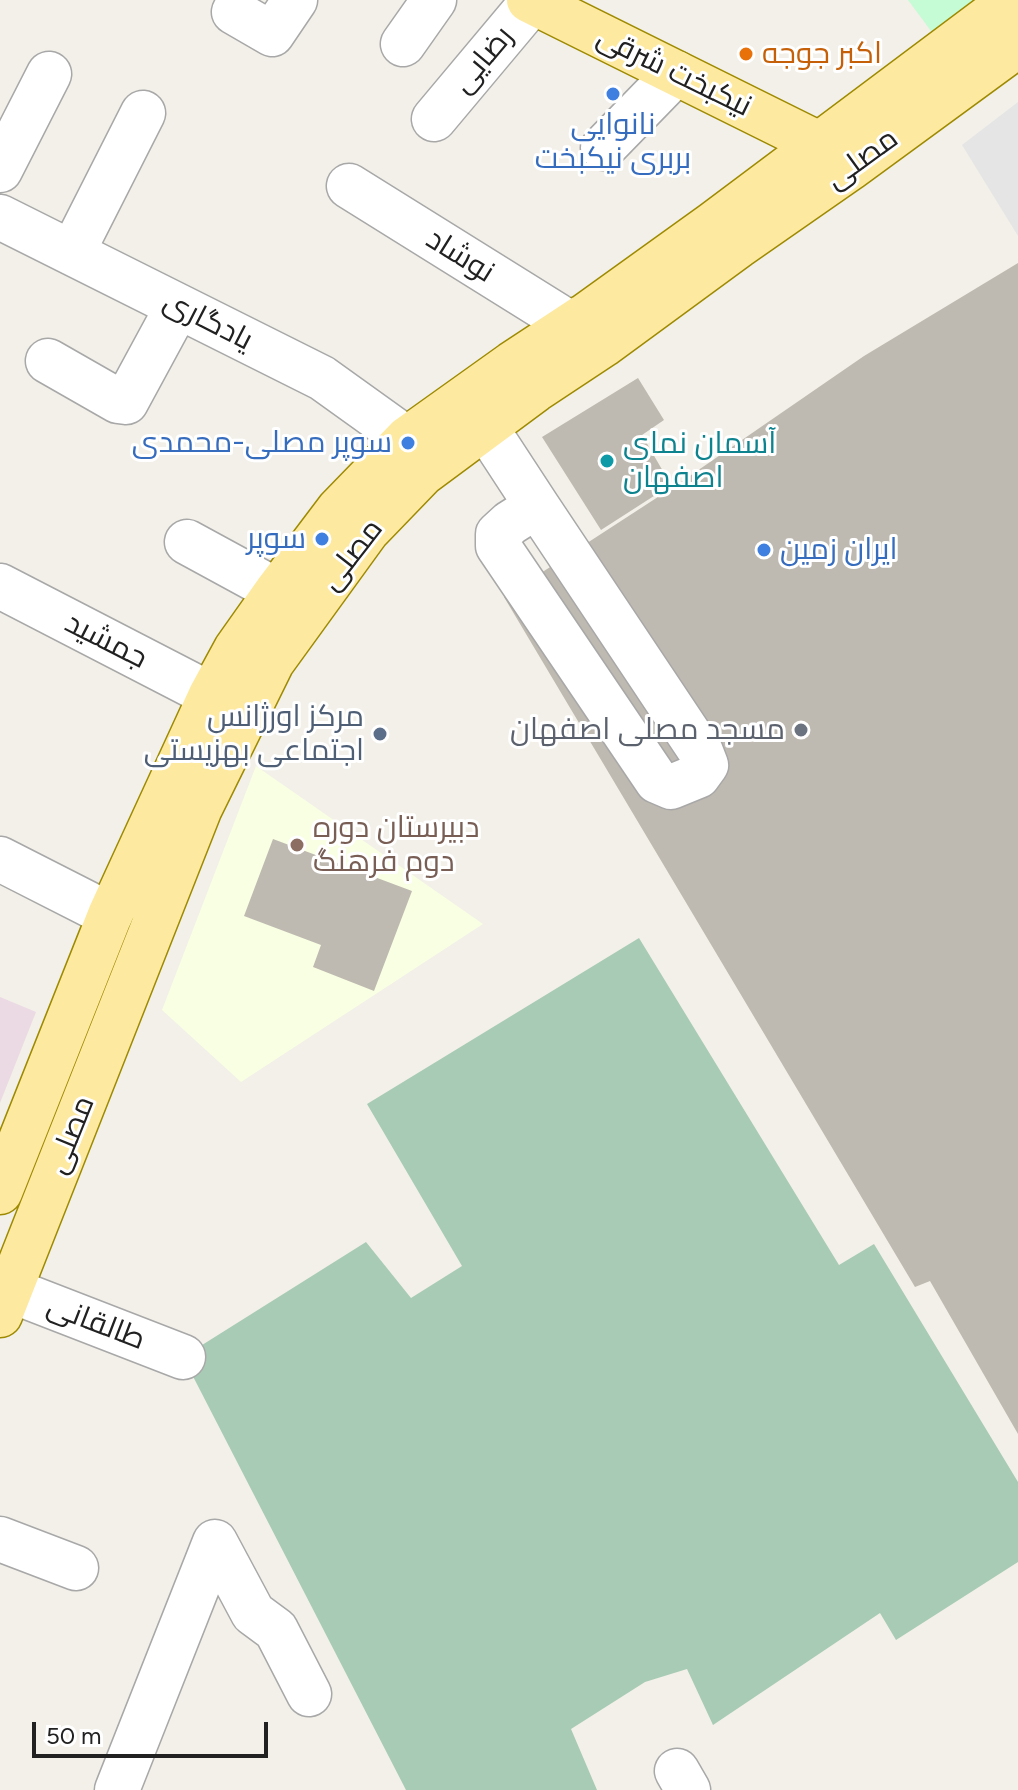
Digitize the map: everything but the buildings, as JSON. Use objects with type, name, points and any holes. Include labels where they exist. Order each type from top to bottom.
[{"type":"main road","name":"مصلی","points":[[5,1302],[200,808],[272,662],[367,531],[423,473],[738,246],[1012,0]]},
{"type":"main road","name":"نیکبخت شرقی","points":[[555,6],[835,156]]},
{"type":"main road","name":"مصلی","points":[[0,1192],[110,915],[211,695],[236,649],[339,509],[407,439],[713,224],[835,156],[1018,45]]},
{"type":"street","points":[[234,12],[272,34],[295,0]]},
{"type":"street","points":[[403,44],[434,0]]},
{"type":"street","name":"رضایی","points":[[434,119],[555,6]]},
{"type":"street","points":[[603,148],[676,73]]},
{"type":"street","points":[[0,170],[49,74]]},
{"type":"street","points":[[72,253],[143,113]]},
{"type":"street","name":"نوشاد","points":[[349,186],[572,325]]},
{"type":"street","name":"یادگاری","points":[[0,217],[322,378],[407,439]]},
{"type":"street","points":[[48,361],[118,401],[126,402],[178,306]]},
{"type":"street","points":[[486,428],[701,752],[706,765],[698,776],[671,787],[657,781],[498,546],[498,534],[537,506]]},
{"type":"street","points":[[187,542],[277,591]]},
{"type":"street","name":"جمشید","points":[[0,586],[211,695]]},
{"type":"street","points":[[0,859],[110,915]]},
{"type":"street","name":"طالقانی","points":[[5,1302],[183,1357]]},
{"type":"street","points":[[0,1539],[76,1568]]},
{"type":"street","points":[[117,1790],[215,1542],[253,1613],[276,1630],[309,1694]]},
{"type":"shaded area","points":[[1018,102],[1018,236],[962,145]]},
{"type":"shaded area","name":"دبیرستان دوره دوم فرهنگ","points":[[256,766],[483,924],[241,1082],[162,1010]]},
{"type":"shaded area","points":[[639,938],[839,1265],[874,1244],[1018,1482],[1018,1562],[896,1640],[880,1613],[713,1725],[687,1669],[645,1682],[571,1729],[597,1790],[406,1790],[183,1357],[366,1242],[411,1298],[462,1266],[367,1104]]},
{"type":"shaded area","points":[[0,997],[36,1012],[0,1103]]},
{"type":"green space","points":[[908,0],[988,0],[937,39]]},
{"type":"place","name":"اکبر جوجه","points":[[746,54]]},
{"type":"place","name":"نانوایی بربری نیکبخت","points":[[613,94]]},
{"type":"place","name":"سوپر مصلی-محمدی","points":[[408,443]]},
{"type":"place","name":"آسمان نمای اصفهان","points":[[607,461]]},
{"type":"place","name":"سوپر","points":[[322,539]]},
{"type":"place","name":"ایران زمین","points":[[764,550]]},
{"type":"place","name":"مسجد مصلی اصفهان","points":[[801,730]]},
{"type":"place","name":"مرکز اورژانس اجتماعی بهزیستی","points":[[380,734]]},
{"type":"place","name":"دبیرستان دوره دوم فرهنگ","points":[[297,845]]}]
